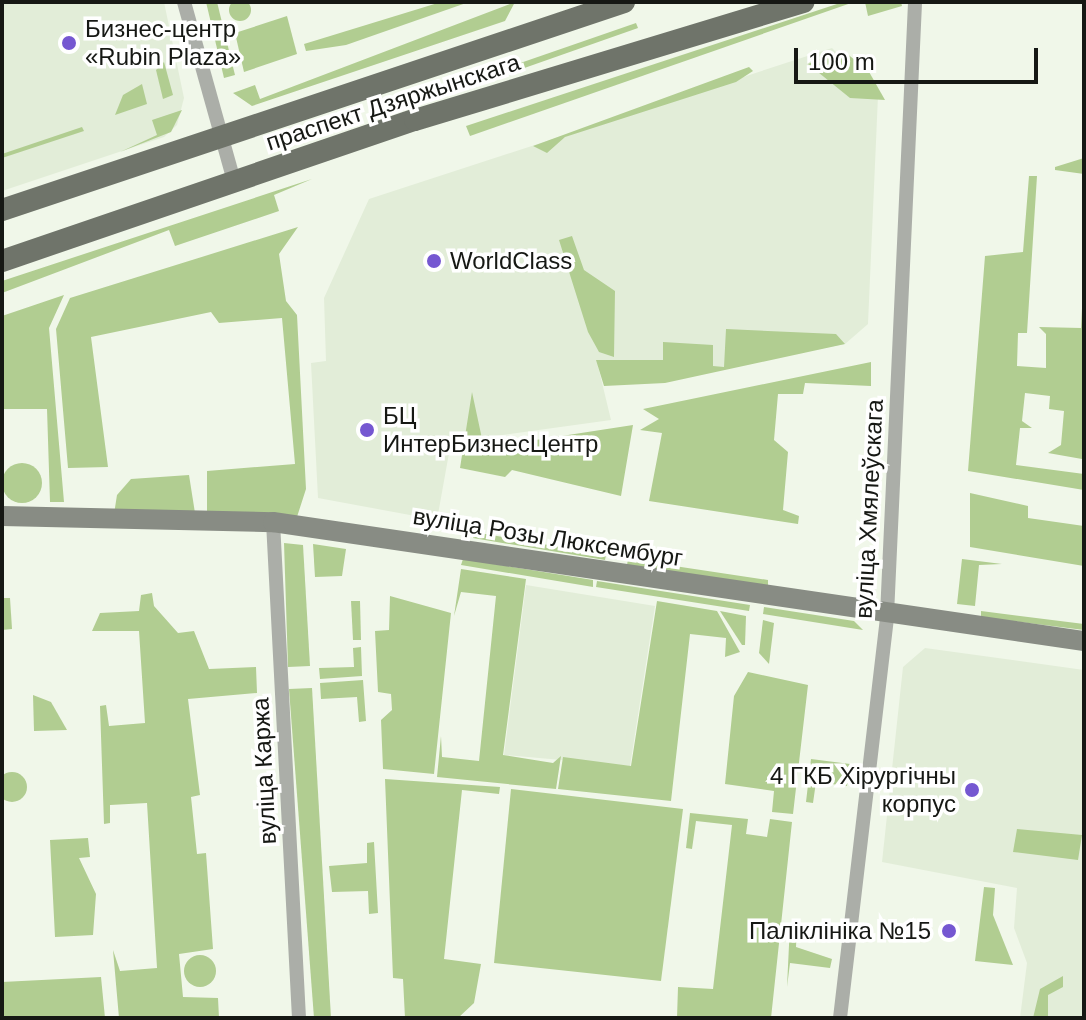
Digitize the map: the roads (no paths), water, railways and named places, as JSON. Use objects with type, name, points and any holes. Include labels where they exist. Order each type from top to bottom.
[{"type":"main road","name":"праспект Дзяржынскага","points":[[2,210],[624,2]]},
{"type":"main road","name":"праспект Дзяржынскага","points":[[2,261],[234,181],[803,2]]},
{"type":"street","points":[[184,2],[219,137],[234,181]]},
{"type":"street","name":"вуліца Хмялеўскага","points":[[840,1018],[887,615],[915,2]]},
{"type":"street","name":"вуліца Розы Люксембург","points":[[2,516],[273,522],[887,615],[1084,641]]},
{"type":"street","name":"вуліца Каржа","points":[[273,522],[299,1018]]},
{"type":"place","name":"Бизнес-центр «Rubin Plaza»","points":[[69,43]]},
{"type":"place","name":"WorldClass","points":[[434,261]]},
{"type":"place","name":"БЦ ИнтерБизнесЦентр","points":[[367,430]]},
{"type":"place","name":"4 ГКБ Хірургічны корпус","points":[[972,790]]},
{"type":"place","name":"Паліклініка №15","points":[[949,931]]}]
